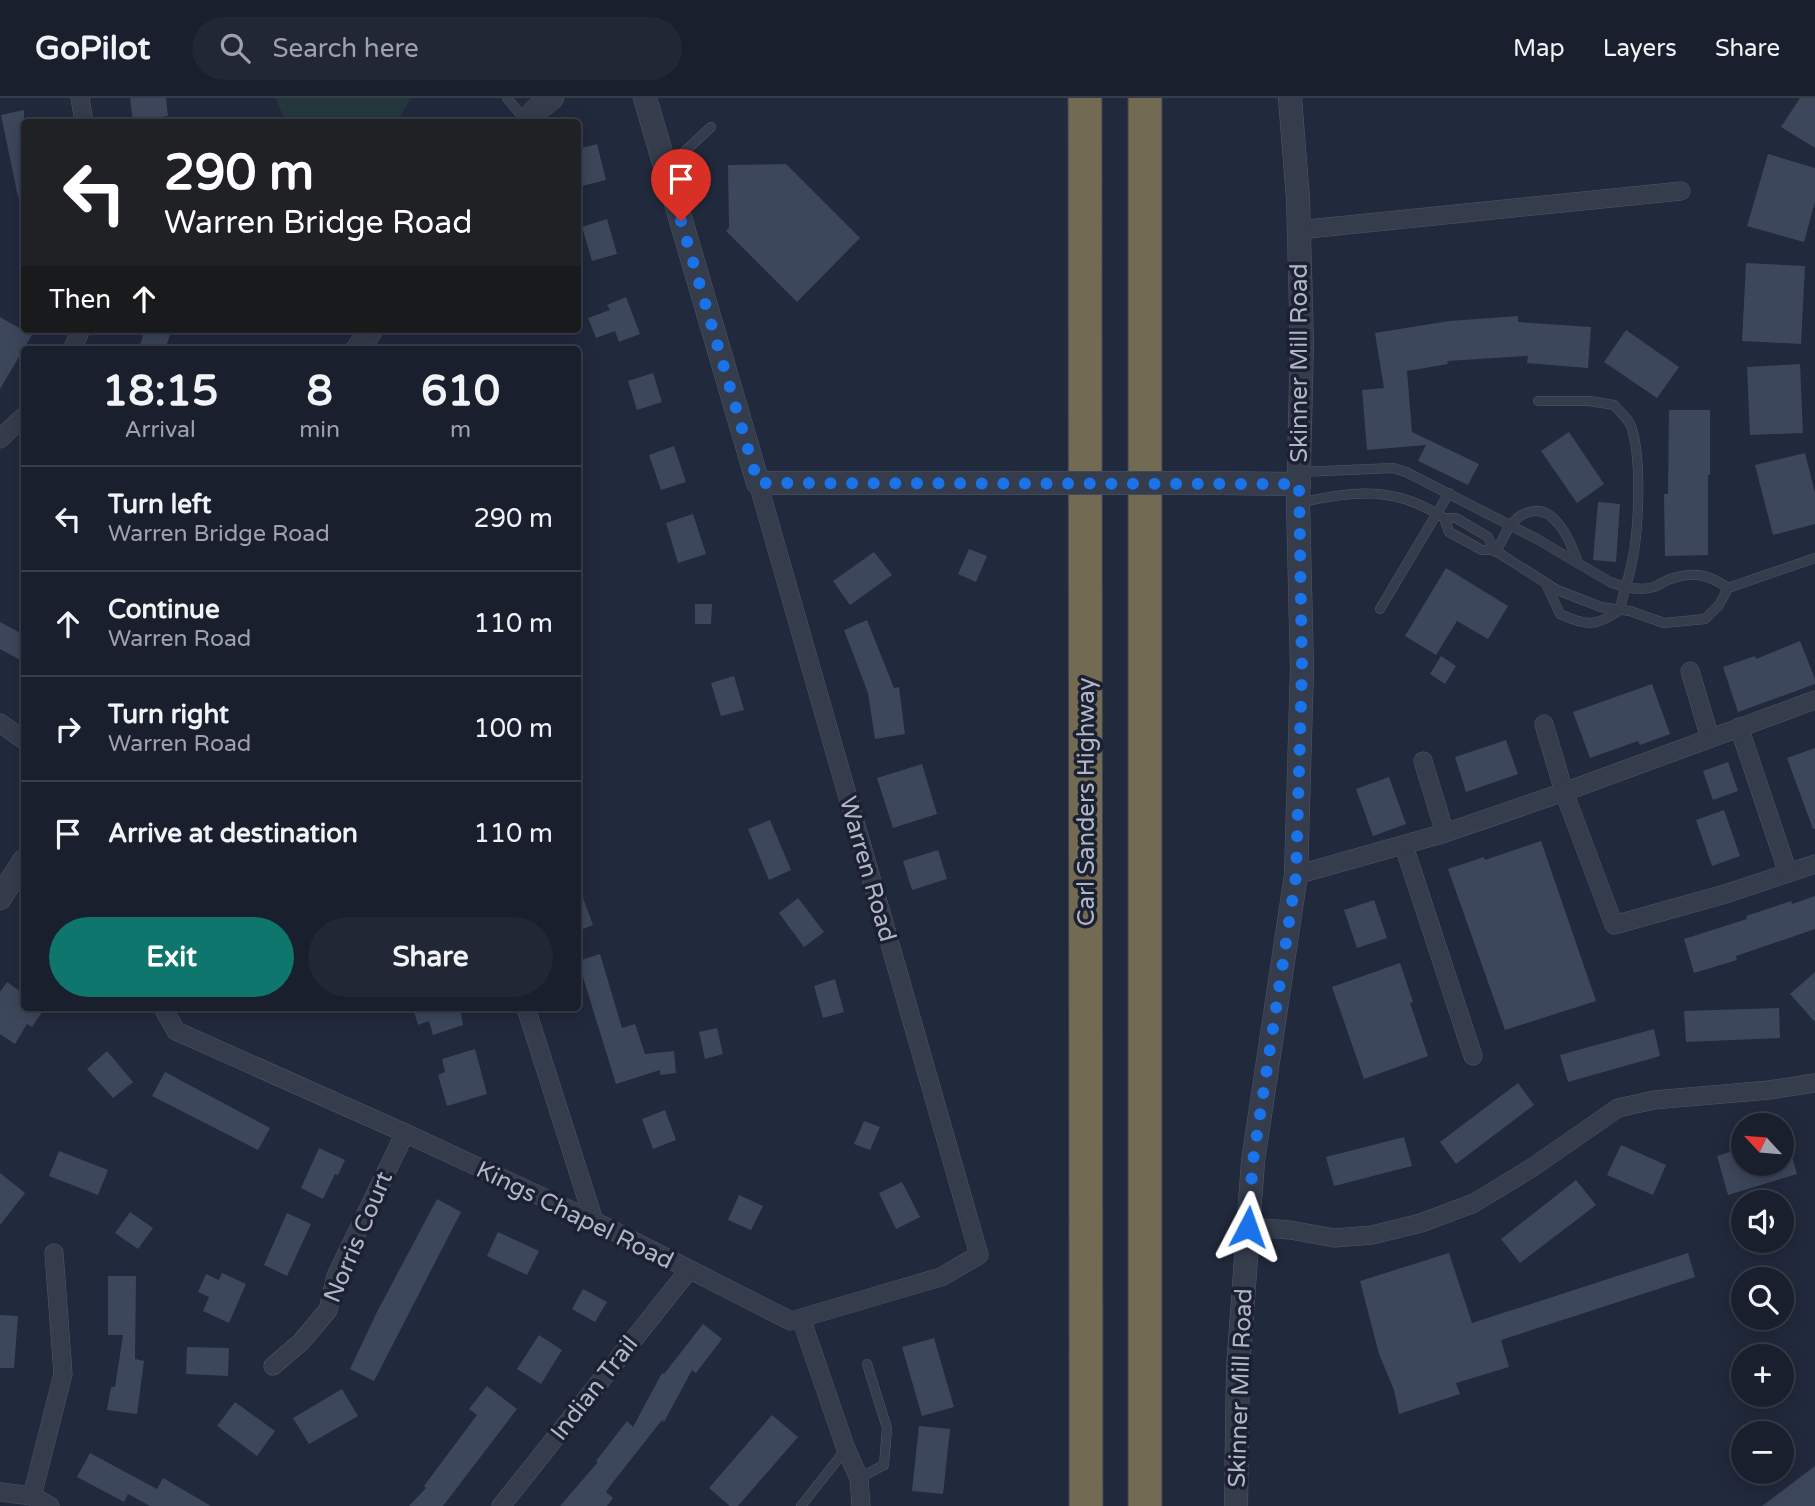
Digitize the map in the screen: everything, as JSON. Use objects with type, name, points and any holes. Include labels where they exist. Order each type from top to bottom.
[{"type":"highway","name":"Carl Sanders Highway","points":[[1085,98],[1086,1506]]},
{"type":"highway","points":[[1145,98],[1145,1506]]},
{"type":"street","points":[[80,98],[84,119]]},
{"type":"street","points":[[529,119],[552,98]]},
{"type":"street","name":"Warren Road","points":[[645,98],[979,1255]]},
{"type":"street","name":"Skinner Mill Road","points":[[1236,1506],[1238,1369],[1253,1161],[1296,876],[1302,668],[1299,486],[1302,343],[1290,98]]},
{"type":"street","points":[[1298,230],[1681,191]]},
{"type":"street","points":[[0,439],[21,419]]},
{"type":"street","points":[[758,483],[1221,482],[1299,486]]},
{"type":"street","points":[[1690,671],[1710,738]]},
{"type":"street","points":[[1296,876],[1445,833],[1815,700]]},
{"type":"street","points":[[0,723],[21,738]]},
{"type":"street","points":[[1544,724],[1564,792],[1614,925],[1725,894],[1815,864]]},
{"type":"street","points":[[1739,727],[1788,873]]},
{"type":"street","points":[[1423,761],[1445,833]]},
{"type":"street","points":[[1404,846],[1473,1056]]},
{"type":"street","points":[[0,898],[21,866]]},
{"type":"street","name":"Kings Chapel Road","points":[[165,1011],[176,1031],[594,1221],[791,1321],[941,1277],[979,1255]]},
{"type":"street","points":[[527,1011],[594,1221]]},
{"type":"street","points":[[1248,1227],[1290,1230],[1334,1238],[1372,1235],[1421,1223],[1474,1203],[1533,1167],[1618,1108],[1654,1100],[1769,1090],[1815,1083]]},
{"type":"street","name":"Norris Court","points":[[273,1366],[301,1342],[328,1310],[336,1276],[405,1133]]},
{"type":"street","points":[[32,1496],[64,1374],[54,1253]]},
{"type":"street","name":"Indian Trail","points":[[501,1506],[688,1271]]},
{"type":"street","points":[[803,1318],[846,1449],[859,1478],[861,1506]]},
{"type":"street","points":[[0,1492],[32,1496],[50,1506]]},
{"type":"lane","points":[[508,98],[525,119]]},
{"type":"lane","points":[[666,169],[711,127]]},
{"type":"lane","points":[[1538,401],[1589,401],[1614,405],[1631,424],[1638,463],[1632,562],[1623,588],[1620,610],[1604,621],[1575,621],[1560,614],[1546,583]]},
{"type":"lane","points":[[1299,486],[1393,468],[1511,525],[1623,588],[1652,588],[1671,579],[1695,574],[1712,576],[1728,588]]},
{"type":"lane","points":[[1299,486],[1343,494],[1391,494],[1405,498],[1441,516],[1456,518],[1488,537],[1495,551]]},
{"type":"lane","points":[[1380,609],[1441,516],[1449,494]]},
{"type":"lane","points":[[1495,551],[1511,525],[1521,515],[1542,512],[1561,526],[1571,542],[1578,563]]},
{"type":"lane","points":[[1441,516],[1449,532],[1482,550],[1495,551],[1557,590],[1601,607],[1664,623],[1705,619],[1719,605],[1728,588],[1815,558]]},
{"type":"lane","points":[[859,1478],[884,1465],[887,1428],[867,1364]]},
{"type":"lane","points":[[801,1506],[846,1449]]},
{"type":"shaded area","points":[[276,98],[410,98],[400,119],[284,119]]},
{"type":"building","points":[[130,98],[166,98],[168,116],[161,119],[133,119]]},
{"type":"building","points":[[1800,98],[1815,98],[1815,148],[1781,127]]},
{"type":"building","points":[[24,110],[24,119],[21,119],[21,197],[18,197],[1,115]]},
{"type":"building","points":[[597,144],[606,180],[581,186],[581,148]]},
{"type":"building","points":[[1768,154],[1815,168],[1815,202],[1804,242],[1747,226]]},
{"type":"building","points":[[786,164],[860,238],[797,302],[726,231],[729,228],[728,165]]},
{"type":"building","points":[[607,219],[617,254],[592,261],[582,227]]},
{"type":"building","points":[[1746,263],[1805,266],[1801,344],[1742,341]]},
{"type":"building","points":[[626,297],[640,334],[619,342],[615,331],[596,338],[588,318],[610,310],[607,305]]},
{"type":"building","points":[[1518,316],[1518,322],[1591,327],[1588,368],[1527,363],[1528,356],[1447,361],[1448,364],[1407,371],[1412,432],[1479,464],[1468,485],[1418,461],[1426,445],[1367,450],[1362,390],[1384,388],[1375,333],[1449,321]]},
{"type":"building","points":[[0,317],[21,329],[21,333],[32,335],[25,346],[21,346],[21,354],[0,389]]},
{"type":"building","points":[[1626,330],[1679,367],[1657,398],[1604,362]]},
{"type":"building","points":[[144,333],[171,333],[166,346],[140,345]]},
{"type":"building","points":[[1800,364],[1803,433],[1750,435],[1747,367]]},
{"type":"building","points":[[653,373],[662,402],[637,410],[628,381]]},
{"type":"building","points":[[1669,410],[1710,410],[1708,555],[1665,556],[1664,494],[1668,494]]},
{"type":"building","points":[[1569,432],[1604,484],[1577,503],[1541,451]]},
{"type":"building","points":[[674,446],[686,482],[661,490],[649,455]]},
{"type":"building","points":[[1805,453],[1815,493],[1815,524],[1773,535],[1755,465]]},
{"type":"building","points":[[1598,502],[1620,504],[1616,562],[1593,560]]},
{"type":"building","points":[[693,514],[706,554],[678,563],[666,523]]},
{"type":"building","points":[[969,549],[987,556],[976,582],[958,574]]},
{"type":"building","points":[[874,552],[892,575],[850,605],[833,581]]},
{"type":"building","points":[[1446,568],[1508,606],[1488,639],[1457,621],[1436,655],[1405,636]]},
{"type":"building","points":[[695,604],[712,604],[711,624],[695,624]]},
{"type":"building","points":[[867,620],[894,688],[899,687],[905,734],[875,739],[868,693],[844,630]]},
{"type":"building","points":[[0,622],[21,633],[21,660],[0,649]]},
{"type":"building","points":[[1800,641],[1815,684],[1738,712],[1723,667],[1755,656],[1756,659]]},
{"type":"building","points":[[1441,656],[1456,666],[1445,684],[1430,674]]},
{"type":"building","points":[[734,676],[744,710],[721,716],[711,683]]},
{"type":"building","points":[[1652,684],[1670,734],[1640,745],[1638,741],[1590,758],[1573,712]]},
{"type":"building","points":[[1506,740],[1518,774],[1466,792],[1455,757]]},
{"type":"building","points":[[1815,748],[1815,829],[1813,829],[1787,758]]},
{"type":"building","points":[[1728,762],[1738,791],[1713,800],[1703,771]]},
{"type":"building","points":[[922,764],[937,814],[893,828],[877,778]]},
{"type":"building","points":[[1389,777],[1406,824],[1373,836],[1356,789]]},
{"type":"building","points":[[1724,810],[1740,856],[1712,866],[1696,820]]},
{"type":"building","points":[[770,820],[791,870],[769,880],[748,829]]},
{"type":"building","points":[[1541,841],[1596,1001],[1505,1030],[1448,869]]},
{"type":"building","points":[[938,850],[947,879],[912,890],[903,861]]},
{"type":"building","points":[[581,892],[593,925],[581,930]]},
{"type":"building","points":[[1815,896],[1815,929],[1736,956],[1737,960],[1694,973],[1684,939],[1747,919],[1746,916],[1791,901],[1792,904]]},
{"type":"building","points":[[798,898],[824,932],[804,947],[779,913]]},
{"type":"building","points":[[1374,900],[1387,938],[1357,948],[1344,910]]},
{"type":"building","points":[[600,954],[622,1028],[635,1024],[645,1054],[674,1051],[676,1073],[660,1075],[660,1070],[616,1084],[581,971],[581,960]]},
{"type":"building","points":[[1400,963],[1428,1056],[1364,1079],[1332,987]]},
{"type":"building","points":[[1815,972],[1815,1022],[1790,994]]},
{"type":"building","points":[[835,979],[844,1012],[823,1018],[814,986]]},
{"type":"building","points":[[7,982],[21,992],[21,1011],[43,1011],[32,1027],[27,1024],[15,1044],[0,1034],[0,992]]},
{"type":"building","points":[[1779,1008],[1780,1038],[1686,1042],[1684,1011]]},
{"type":"building","points":[[414,1011],[461,1011],[463,1025],[433,1035],[429,1021],[418,1025]]},
{"type":"building","points":[[717,1028],[723,1054],[705,1059],[699,1032]]},
{"type":"building","points":[[1654,1029],[1660,1056],[1568,1082],[1560,1055]]},
{"type":"building","points":[[475,1049],[487,1094],[447,1106],[438,1075],[445,1072],[442,1059]]},
{"type":"building","points":[[107,1051],[133,1082],[113,1098],[87,1069]]},
{"type":"building","points":[[165,1072],[270,1128],[258,1150],[152,1096]]},
{"type":"building","points":[[1518,1083],[1534,1105],[1456,1164],[1440,1142]]},
{"type":"building","points":[[665,1110],[676,1140],[653,1149],[642,1119]]},
{"type":"building","points":[[864,1121],[880,1127],[870,1150],[854,1144]]},
{"type":"building","points":[[1404,1137],[1412,1166],[1334,1186],[1326,1157]]},
{"type":"building","points":[[1621,1145],[1666,1165],[1653,1195],[1607,1175]]},
{"type":"building","points":[[319,1148],[345,1160],[323,1199],[301,1188]]},
{"type":"building","points":[[59,1151],[108,1170],[98,1195],[49,1176]]},
{"type":"building","points":[[1731,1152],[1731,1176],[1790,1176],[1744,1190],[1731,1190],[1731,1194],[1728,1195],[1717,1156]]},
{"type":"building","points":[[0,1173],[25,1193],[0,1225]]},
{"type":"building","points":[[1576,1180],[1596,1205],[1520,1263],[1501,1239]]},
{"type":"building","points":[[902,1182],[920,1217],[896,1229],[879,1193]]},
{"type":"building","points":[[739,1195],[763,1206],[751,1230],[728,1220]]},
{"type":"building","points":[[437,1199],[461,1212],[374,1381],[350,1369]]},
{"type":"building","points":[[130,1212],[153,1228],[138,1249],[115,1233]]},
{"type":"building","points":[[287,1213],[311,1224],[287,1276],[264,1265]]},
{"type":"building","points":[[498,1232],[539,1251],[527,1275],[487,1256]]},
{"type":"building","points":[[1449,1253],[1472,1323],[1688,1253],[1695,1277],[1501,1340],[1509,1367],[1456,1383],[1460,1394],[1399,1414],[1394,1390],[1379,1354],[1360,1281]]},
{"type":"building","points":[[222,1273],[246,1284],[229,1323],[203,1311],[209,1297],[198,1292],[206,1274],[219,1280]]},
{"type":"building","points":[[108,1276],[136,1276],[135,1359],[144,1361],[137,1414],[107,1410],[111,1387],[115,1387],[123,1335],[108,1335]]},
{"type":"building","points":[[583,1289],[607,1302],[595,1322],[572,1309]]},
{"type":"building","points":[[0,1315],[18,1316],[14,1368],[0,1368]]},
{"type":"building","points":[[703,1324],[722,1339],[696,1373],[692,1370],[664,1422],[662,1420],[610,1486],[606,1492],[613,1498],[607,1506],[560,1506],[598,1462],[596,1461],[627,1421],[633,1427],[662,1373],[664,1374]]},
{"type":"building","points":[[539,1335],[562,1350],[541,1384],[517,1369]]},
{"type":"building","points":[[934,1338],[954,1407],[922,1416],[902,1347]]},
{"type":"building","points":[[187,1347],[229,1348],[228,1376],[186,1374]]},
{"type":"building","points":[[487,1386],[517,1409],[443,1506],[409,1506],[426,1488],[424,1486],[477,1415],[469,1409]]},
{"type":"building","points":[[342,1389],[358,1416],[309,1444],[293,1418]]},
{"type":"building","points":[[235,1402],[275,1431],[257,1456],[217,1426]]},
{"type":"building","points":[[772,1415],[798,1437],[738,1506],[730,1506],[709,1488]]},
{"type":"building","points":[[919,1426],[950,1429],[943,1494],[912,1491]]},
{"type":"building","points":[[90,1453],[157,1489],[163,1478],[211,1506],[150,1506],[128,1494],[124,1502],[77,1477]]},
{"type":"building","points":[[1815,1466],[1815,1506],[1762,1506],[1794,1484]]},
{"type":"route","points":[[681,221],[758,483],[1299,484],[1302,668],[1296,876],[1253,1161],[1248,1227]]}]
